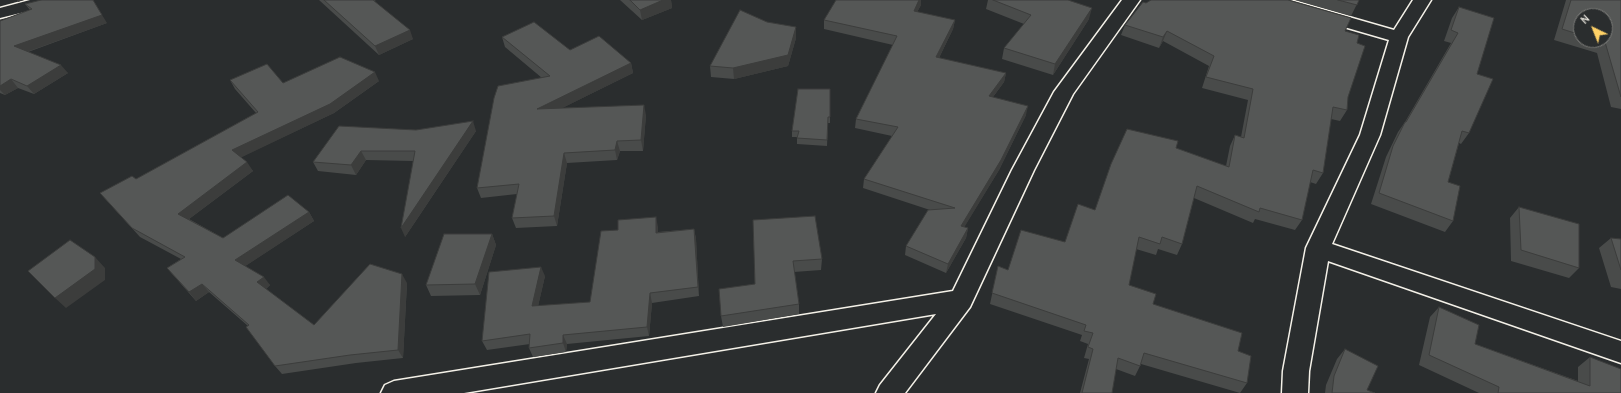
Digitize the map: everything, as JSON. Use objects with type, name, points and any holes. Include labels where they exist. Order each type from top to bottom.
[{"type":"street","points":[[0,13],[51,0]]},
{"type":"street","points":[[889,393],[961,300],[1023,170],[1064,92],[1131,0]]},
{"type":"street","points":[[1271,0],[1399,37]]},
{"type":"street","points":[[1295,393],[1296,371],[1318,248],[1370,135],[1399,37],[1422,0]]},
{"type":"street","points":[[1318,248],[1621,352]]},
{"type":"street","points":[[394,393],[961,300]]},
{"type":"building","points":[[41,0],[93,0],[102,15],[14,46],[61,65],[27,86],[11,79],[0,86],[0,21],[32,9],[25,4]]},
{"type":"building","points":[[324,0],[373,0],[410,30],[375,46]]},
{"type":"building","points":[[630,0],[663,0],[640,10]]},
{"type":"building","points":[[836,0],[919,0],[914,11],[955,20],[936,57],[1006,73],[989,96],[1028,106],[1001,160],[961,226],[968,228],[948,264],[906,246],[928,210],[955,208],[864,179],[898,127],[856,119],[897,36],[824,20]]},
{"type":"building","points":[[993,0],[1068,0],[1092,8],[1055,64],[1004,48],[1031,15]]},
{"type":"building","points":[[1151,0],[1288,0],[1351,18],[1345,31],[1359,35],[1357,43],[1365,46],[1348,97],[1347,110],[1333,107],[1323,173],[1313,170],[1302,220],[1260,208],[1259,212],[1197,186],[1182,244],[1162,237],[1160,244],[1139,237],[1129,285],[1156,294],[1153,304],[1242,333],[1238,351],[1251,356],[1247,383],[1144,353],[1140,366],[1118,358],[1112,393],[1082,393],[1093,349],[1088,347],[1093,333],[1084,331],[1086,325],[992,293],[998,266],[1008,270],[1021,230],[1065,242],[1078,204],[1095,210],[1111,164],[1127,129],[1178,141],[1176,148],[1229,167],[1235,135],[1244,138],[1253,89],[1206,77],[1214,56],[1167,31],[1163,37],[1125,25],[1143,2],[1146,3]]},
{"type":"building","points":[[1338,0],[1359,0],[1357,5]]},
{"type":"building","points":[[1571,0],[1621,0],[1621,97],[1607,48],[1613,48],[1613,8],[1573,8],[1573,32],[1562,29]]},
{"type":"building","points":[[1459,7],[1494,18],[1477,74],[1493,79],[1469,133],[1462,131],[1448,182],[1460,186],[1453,221],[1379,193],[1393,146],[1405,122],[1458,33],[1451,30]]},
{"type":"building","points":[[740,10],[767,22],[796,27],[788,55],[733,68],[710,66]]},
{"type":"building","points":[[534,22],[570,50],[599,36],[631,63],[537,109],[644,105],[641,140],[617,141],[615,150],[564,153],[554,216],[512,218],[519,184],[477,188],[494,98],[498,86],[550,76],[502,37]]},
{"type":"building","points":[[340,57],[375,72],[330,104],[232,150],[247,162],[178,214],[223,238],[288,195],[309,212],[235,260],[264,277],[257,282],[314,325],[370,264],[402,274],[398,350],[350,355],[275,366],[246,327],[249,325],[202,284],[189,292],[167,268],[185,257],[132,228],[100,193],[132,176],[136,179],[258,112],[230,80],[267,64],[283,83]]},
{"type":"building","points":[[798,89],[830,89],[830,117],[828,117],[827,140],[797,138],[799,131],[792,131]]},
{"type":"building","points":[[473,121],[401,228],[415,151],[361,151],[351,165],[313,162],[339,126],[416,130]]},
{"type":"building","points":[[1519,207],[1579,224],[1579,268],[1521,250]]},
{"type":"building","points":[[815,216],[822,259],[793,261],[799,304],[721,316],[719,289],[755,284],[753,220]]},
{"type":"building","points":[[656,217],[656,233],[694,229],[698,287],[650,293],[647,327],[563,335],[563,343],[529,348],[530,334],[482,341],[489,272],[541,267],[532,306],[590,302],[601,231],[618,230],[618,220]]},
{"type":"building","points":[[444,234],[492,234],[475,284],[426,285]]},
{"type":"building","points":[[1611,238],[1621,239],[1621,270]]},
{"type":"building","points":[[70,240],[95,257],[95,269],[55,298],[28,271]]},
{"type":"building","points":[[1439,307],[1479,325],[1475,344],[1590,386],[1590,357],[1621,369],[1621,393],[1498,393],[1499,387],[1429,355]]},
{"type":"building","points":[[1345,349],[1378,366],[1367,390],[1375,393],[1332,393],[1334,376]]}]
